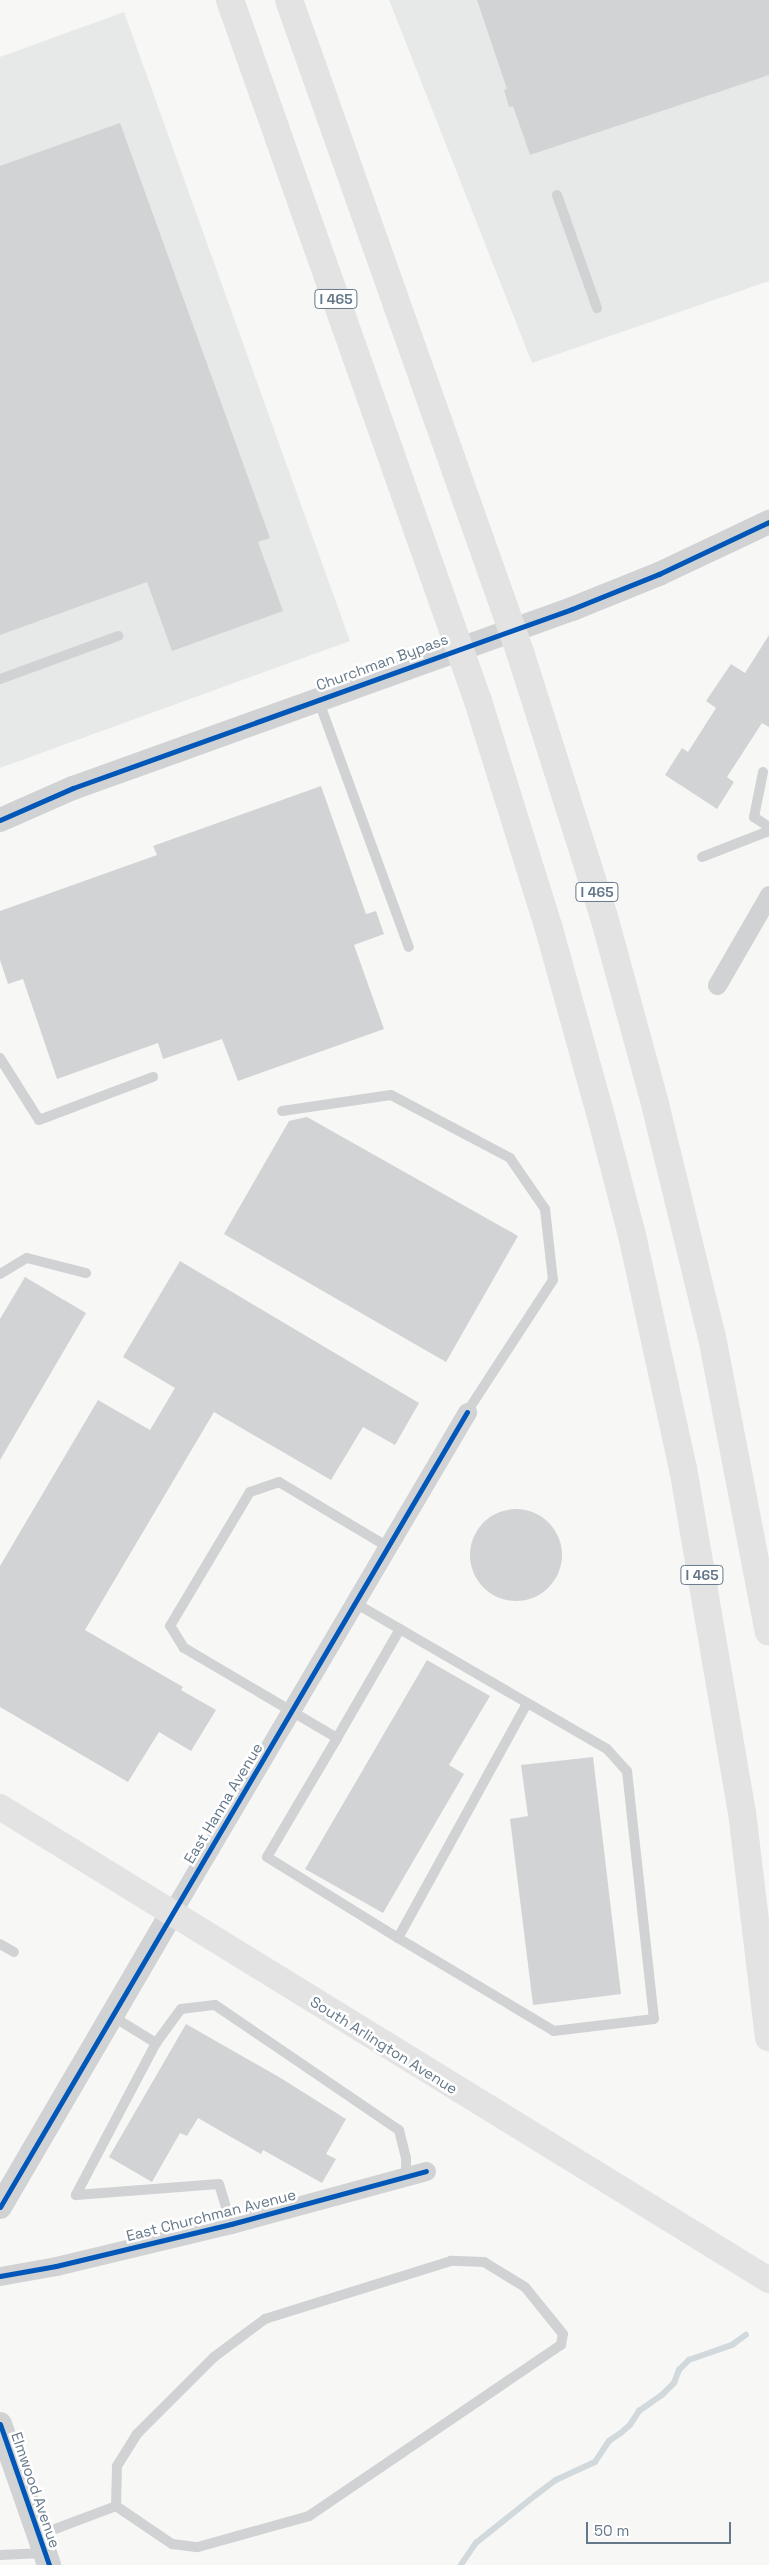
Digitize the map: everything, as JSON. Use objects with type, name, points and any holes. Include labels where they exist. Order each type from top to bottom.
[{"type":"highway","name":"I 465","points":[[289,0],[530,683],[604,917],[677,1191],[712,1337],[769,1632]]},
{"type":"highway","name":"I 465","points":[[231,2],[478,701],[548,929],[599,1111],[658,1351],[704,1585],[742,1812],[769,2037]]},
{"type":"main road","name":"South Arlington Avenue","points":[[0,1807],[171,1914],[769,2280]]},
{"type":"street","name":"Churchman Bypass","points":[[2,815],[318,698],[572,609],[660,574],[769,522]]},
{"type":"street","points":[[717,985],[769,895]]},
{"type":"street","name":"East Hanna Avenue","points":[[0,2207],[467,1412]]},
{"type":"street","name":"East Churchman Avenue","points":[[0,2276],[56,2266],[231,2224],[426,2172]]},
{"type":"street","name":"Elmwood Avenue","points":[[0,2424],[44,2551]]},
{"type":"lane","points":[[557,196],[597,308]]},
{"type":"lane","points":[[0,679],[118,636]]},
{"type":"lane","points":[[318,698],[409,947]]},
{"type":"lane","points":[[763,772],[754,818],[769,829]]},
{"type":"lane","points":[[702,857],[769,829]]},
{"type":"lane","points":[[0,1058],[39,1120],[152,1077]]},
{"type":"lane","points":[[282,1111],[391,1095],[510,1158],[545,1208],[553,1280],[467,1412]]},
{"type":"lane","points":[[0,1274],[27,1258],[86,1273]]},
{"type":"lane","points":[[337,1738],[184,1648],[170,1626],[250,1492],[279,1482],[388,1547]]},
{"type":"lane","points":[[355,1603],[400,1629],[528,1703],[606,1749],[627,1771],[654,2019],[554,2031],[267,1857],[400,1629]]},
{"type":"lane","points":[[398,1938],[528,1703]]},
{"type":"lane","points":[[0,1944],[14,1952]]},
{"type":"lane","points":[[231,2224],[219,2184],[76,2195],[156,2043],[181,2009],[215,2005],[399,2130],[406,2158],[406,2176]]},
{"type":"lane","points":[[112,2016],[156,2043]]},
{"type":"lane","points":[[451,2261],[484,2262],[525,2288],[563,2334],[561,2345],[309,2516],[198,2547],[172,2544],[116,2506],[117,2466],[137,2434],[214,2358],[265,2319],[451,2261]]},
{"type":"lane","points":[[0,2555],[44,2551],[116,2506]]},
{"type":"shaded area","points":[[389,0],[769,0],[769,281],[532,363]]},
{"type":"shaded area","points":[[124,12],[350,641],[0,768],[0,57]]},
{"type":"building","points":[[477,0],[769,0],[769,75],[530,155],[513,106],[509,107],[504,90],[507,89]]},
{"type":"building","points":[[120,123],[270,538],[258,542],[283,611],[172,651],[147,582],[0,635],[0,166]]},
{"type":"building","points":[[769,635],[769,727],[762,723],[727,777],[734,782],[717,809],[665,775],[682,748],[688,752],[716,708],[706,701],[731,664],[745,673]]},
{"type":"building","points":[[321,786],[366,914],[376,911],[384,934],[354,945],[384,1029],[238,1081],[222,1039],[163,1059],[158,1043],[57,1079],[23,979],[8,984],[0,960],[0,911],[157,855],[153,846]]},
{"type":"building","points":[[307,1117],[518,1236],[446,1362],[224,1234],[289,1121]]},
{"type":"building","points":[[180,1261],[419,1403],[395,1445],[363,1427],[331,1480],[214,1412],[85,1630],[183,1687],[181,1690],[216,1710],[191,1751],[159,1732],[128,1782],[0,1707],[0,1566],[98,1400],[150,1430],[175,1388],[123,1357]]},
{"type":"building","points":[[25,1277],[86,1313],[0,1460],[0,1319]]},
{"type":"building","points":[[516,1509],[525,1510],[542,1517],[554,1529],[561,1546],[561,1564],[554,1581],[542,1593],[525,1600],[516,1601],[507,1600],[490,1593],[478,1581],[471,1564],[470,1555],[471,1546],[478,1529],[490,1517],[507,1510]]},
{"type":"building","points":[[427,1660],[490,1696],[449,1765],[464,1774],[383,1913],[305,1869]]},
{"type":"building","points":[[593,1757],[621,1994],[533,2005],[510,1819],[528,1816],[521,1765]]},
{"type":"building","points":[[186,2024],[279,2077],[346,2119],[326,2154],[336,2159],[322,2183],[263,2150],[261,2154],[198,2118],[187,2136],[180,2133],[152,2182],[109,2157]]},
{"type":"waterway","points":[[461,2565],[476,2543],[536,2495],[556,2480],[595,2462],[609,2441],[630,2425],[639,2411],[662,2395],[674,2383],[679,2370],[689,2360],[732,2345],[746,2335]]},
{"type":"cycle path","points":[[0,820],[73,788],[572,609],[659,574],[769,522]]},
{"type":"cycle path","points":[[0,2207],[467,1412]]},
{"type":"cycle path","points":[[0,2276],[56,2266],[231,2224],[426,2171]]},
{"type":"cycle path","points":[[0,2424],[49,2565]]}]
